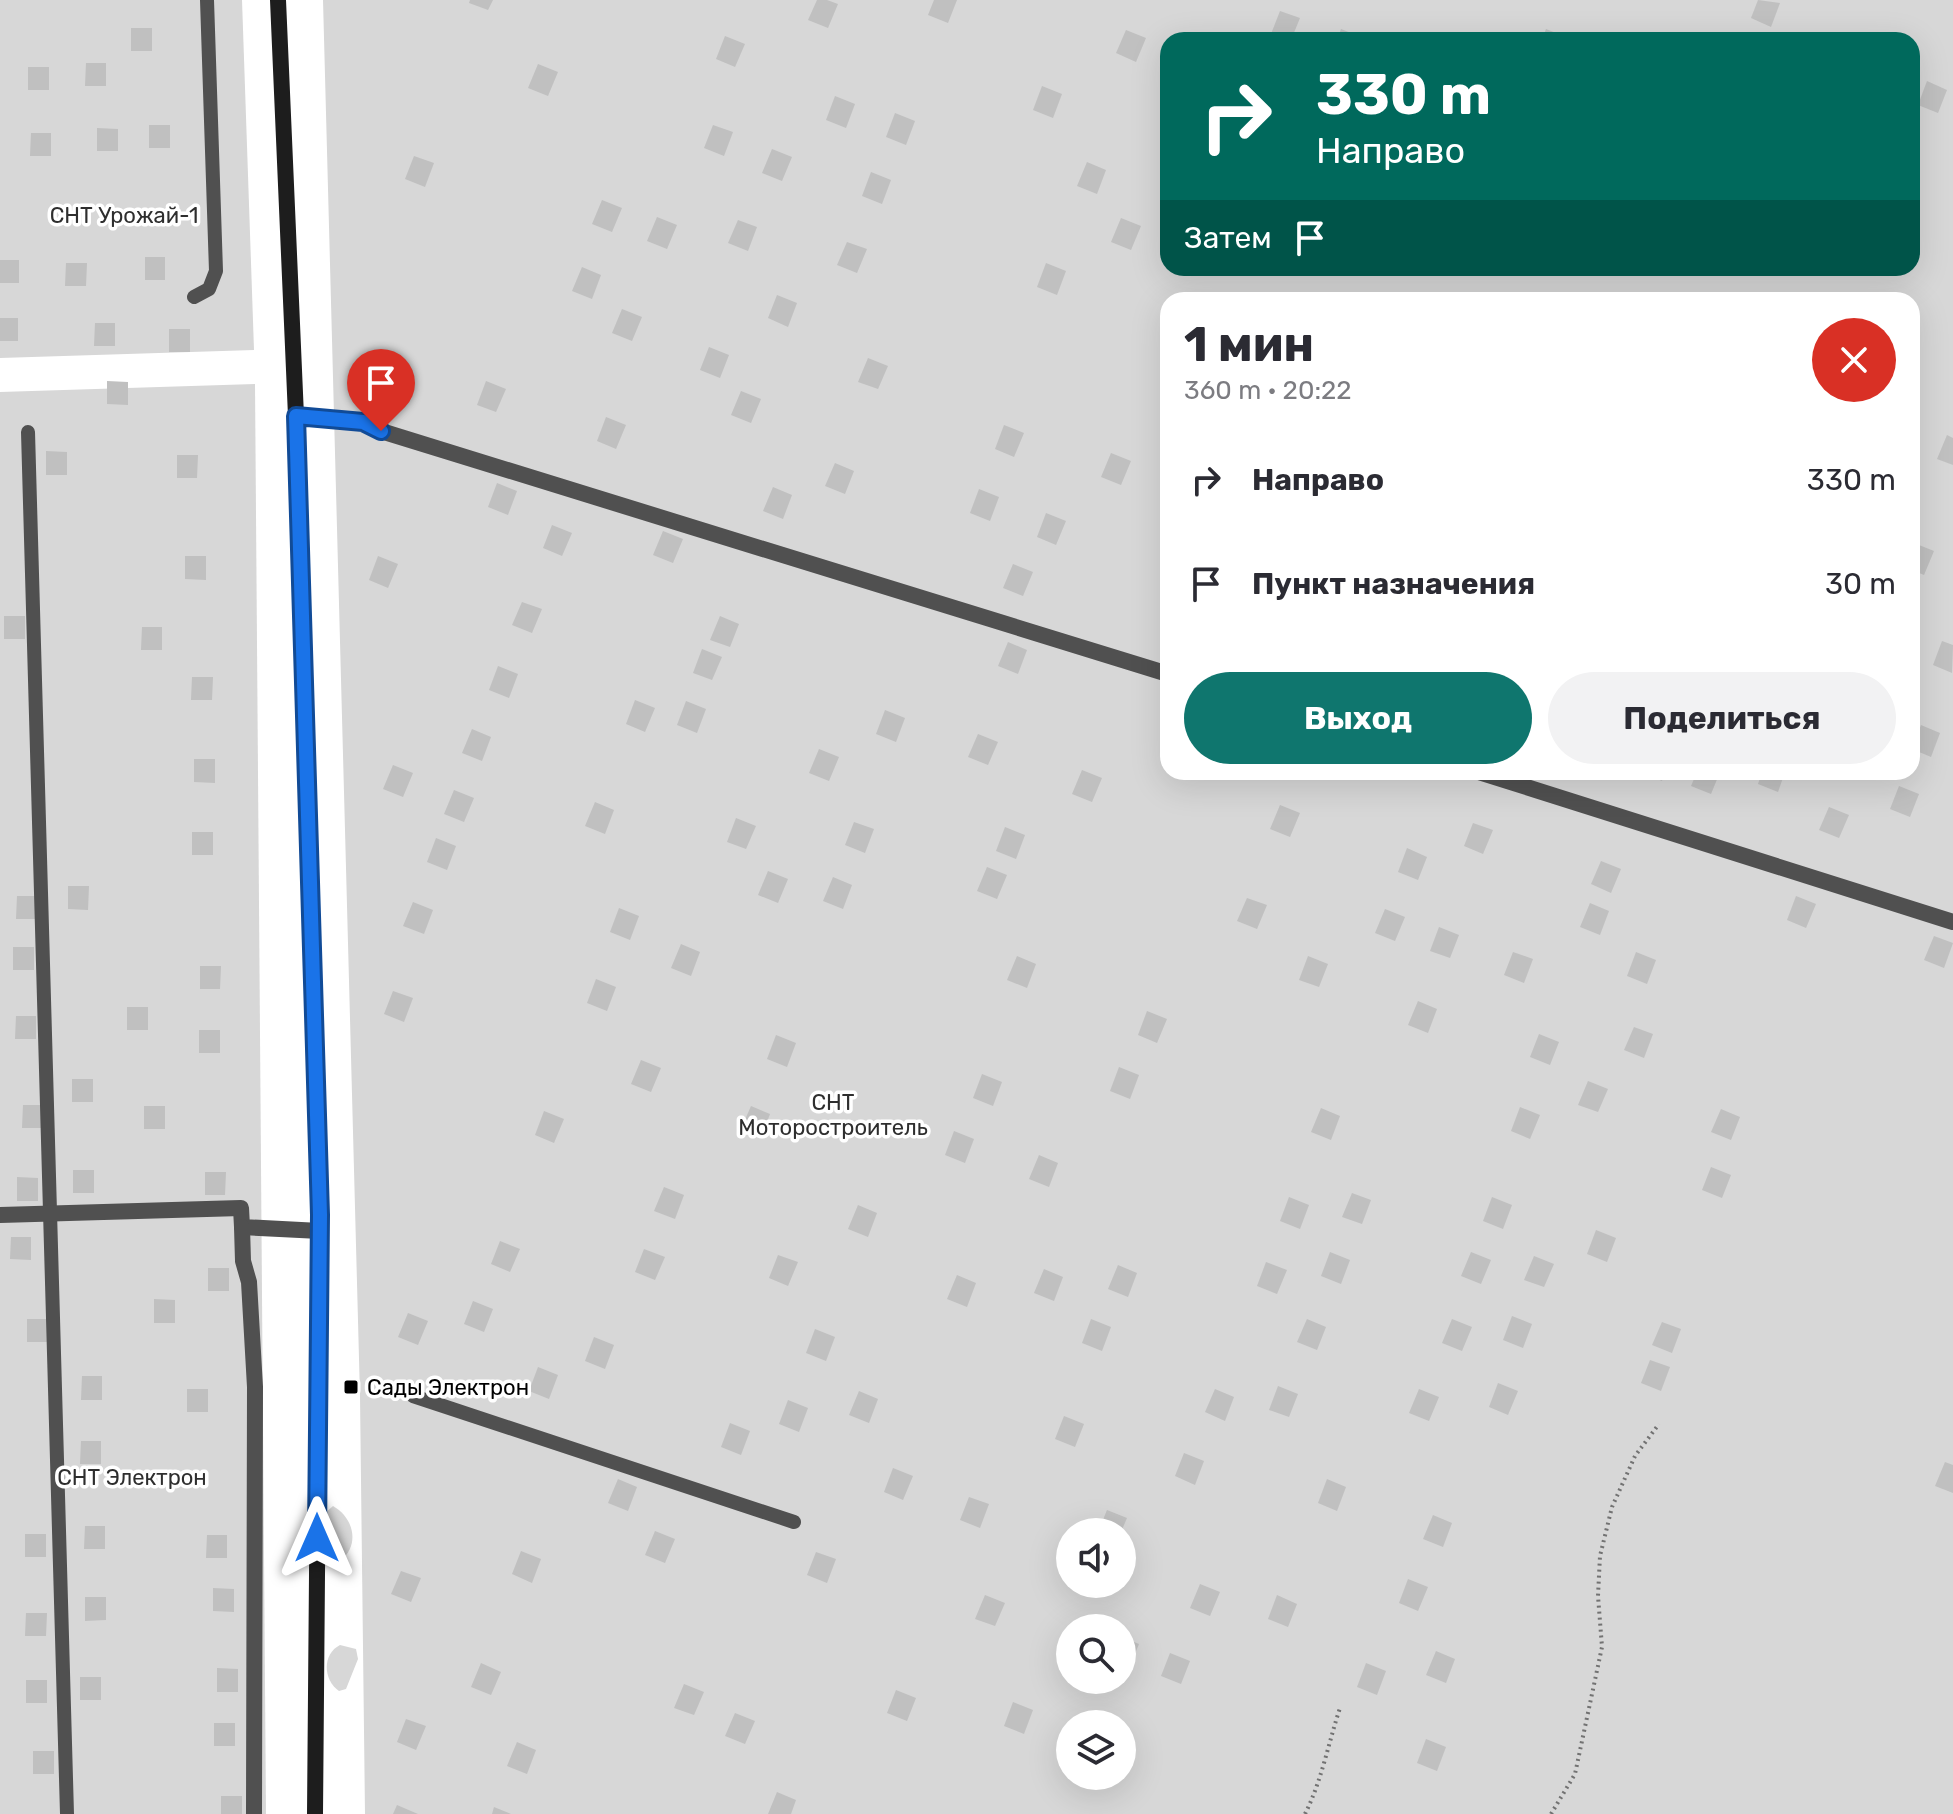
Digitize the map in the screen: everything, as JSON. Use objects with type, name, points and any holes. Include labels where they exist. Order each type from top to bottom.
[{"type":"street","points":[[278,0],[296,416],[320,1231],[315,1814]]},
{"type":"street","points":[[296,416],[363,422],[381,431],[549,484],[1160,672]]},
{"type":"street","points":[[1504,780],[1953,922]]},
{"type":"street","points":[[0,1215],[241,1208],[255,1387],[254,1814]]},
{"type":"street","points":[[242,1227],[320,1231]]},
{"type":"lane","points":[[194,297],[209,289],[216,271],[207,0]]},
{"type":"lane","points":[[28,432],[67,1814]]},
{"type":"lane","points":[[413,1396],[794,1522]]},
{"type":"path","points":[[1551,1814],[1575,1774],[1602,1647],[1598,1596],[1600,1556],[1612,1507],[1635,1456],[1659,1424]]},
{"type":"path","points":[[1305,1814],[1319,1786],[1340,1708]]},
{"type":"green space","name":"СНТ Урожай-1","points":[[0,0],[242,0],[254,350],[0,358]]},
{"type":"green space","name":"СНТ Моторостроитель","points":[[323,0],[1953,0],[1953,1814],[365,1814],[360,1396]]},
{"type":"green space","name":"СНТ Электрон","points":[[255,384],[266,1814],[0,1814],[0,392]]},
{"type":"green space","points":[[333,1506],[346,1517],[352,1532],[351,1547],[341,1560],[332,1560],[325,1554],[324,1514]]},
{"type":"green space","points":[[340,1645],[356,1649],[358,1659],[346,1689],[339,1691],[330,1680],[327,1667],[330,1654]]},
{"type":"building","points":[[470,0],[493,0],[488,10],[469,3]]},
{"type":"building","points":[[817,0],[838,4],[828,28],[808,20]]},
{"type":"building","points":[[934,0],[957,0],[948,23],[928,15]]},
{"type":"building","points":[[1758,0],[1780,3],[1771,27],[1751,18]]},
{"type":"building","points":[[1280,11],[1300,18],[1294,32],[1272,32]]},
{"type":"building","points":[[131,28],[152,28],[152,51],[131,51]]},
{"type":"building","points":[[1126,30],[1146,38],[1136,62],[1116,53]]},
{"type":"building","points":[[725,36],[745,44],[735,67],[716,59]]},
{"type":"building","points":[[86,63],[106,63],[106,86],[85,86]]},
{"type":"building","points":[[538,64],[558,72],[548,96],[528,88]]},
{"type":"building","points":[[28,67],[49,67],[49,90],[28,90]]},
{"type":"building","points":[[1927,81],[1947,90],[1938,113],[1920,106]]},
{"type":"building","points":[[1042,86],[1062,94],[1053,118],[1033,110]]},
{"type":"building","points":[[835,96],[855,104],[846,128],[826,120]]},
{"type":"building","points":[[895,113],[915,121],[906,145],[886,137]]},
{"type":"building","points":[[149,125],[170,125],[170,148],[149,148]]},
{"type":"building","points":[[713,125],[733,132],[724,156],[704,148]]},
{"type":"building","points":[[97,128],[118,129],[118,151],[97,151]]},
{"type":"building","points":[[31,133],[51,133],[51,156],[30,156]]},
{"type":"building","points":[[772,149],[792,157],[782,181],[762,173]]},
{"type":"building","points":[[414,156],[434,163],[425,187],[405,179]]},
{"type":"building","points":[[1087,162],[1106,170],[1097,194],[1077,186]]},
{"type":"building","points":[[871,172],[891,180],[882,204],[862,196]]},
{"type":"building","points":[[602,200],[622,208],[612,232],[592,224]]},
{"type":"building","points":[[657,217],[677,225],[667,249],[647,241]]},
{"type":"building","points":[[1121,218],[1141,226],[1131,250],[1111,242]]},
{"type":"building","points":[[738,220],[757,227],[748,251],[728,243]]},
{"type":"building","points":[[847,242],[867,249],[857,273],[837,265]]},
{"type":"building","points":[[145,257],[165,257],[165,280],[145,280]]},
{"type":"building","points":[[0,260],[19,260],[19,283],[0,283]]},
{"type":"building","points":[[66,263],[87,263],[86,286],[65,286]]},
{"type":"building","points":[[1046,263],[1066,271],[1057,295],[1037,287]]},
{"type":"building","points":[[582,267],[601,275],[592,299],[572,291]]},
{"type":"building","points":[[777,295],[797,303],[788,327],[768,318]]},
{"type":"building","points":[[622,309],[642,317],[632,341],[612,333]]},
{"type":"building","points":[[0,318],[18,318],[18,341],[0,341]]},
{"type":"building","points":[[95,323],[115,323],[115,346],[94,346]]},
{"type":"building","points":[[169,329],[190,329],[190,352],[169,352]]},
{"type":"building","points":[[709,347],[729,355],[720,378],[700,370]]},
{"type":"building","points":[[868,358],[888,366],[878,389],[858,382]]},
{"type":"building","points":[[107,381],[128,382],[128,405],[107,404]]},
{"type":"building","points":[[486,381],[506,389],[496,412],[477,405]]},
{"type":"building","points":[[741,391],[761,399],[751,423],[731,415]]},
{"type":"building","points":[[606,417],[626,425],[616,449],[597,441]]},
{"type":"building","points":[[1004,425],[1024,433],[1014,457],[995,449]]},
{"type":"building","points":[[1947,435],[1953,438],[1953,465],[1937,459]]},
{"type":"building","points":[[46,451],[67,452],[67,475],[46,475]]},
{"type":"building","points":[[1111,453],[1131,461],[1121,485],[1101,477]]},
{"type":"building","points":[[177,455],[198,455],[197,478],[177,478]]},
{"type":"building","points":[[835,463],[854,471],[845,494],[825,486]]},
{"type":"building","points":[[497,483],[517,491],[508,515],[488,507]]},
{"type":"building","points":[[773,487],[792,495],[783,519],[763,511]]},
{"type":"building","points":[[979,489],[999,497],[990,521],[970,513]]},
{"type":"building","points":[[1046,513],[1066,521],[1056,545],[1037,537]]},
{"type":"building","points":[[552,525],[572,533],[562,556],[543,548]]},
{"type":"building","points":[[663,531],[683,539],[673,563],[653,555]]},
{"type":"building","points":[[1920,545],[1934,551],[1924,575],[1920,573]]},
{"type":"building","points":[[185,556],[206,556],[206,580],[185,579]]},
{"type":"building","points":[[378,556],[398,564],[388,588],[369,580]]},
{"type":"building","points":[[1013,564],[1033,572],[1023,596],[1003,588]]},
{"type":"building","points":[[522,602],[542,609],[532,633],[512,625]]},
{"type":"building","points":[[4,616],[25,616],[25,639],[4,639]]},
{"type":"building","points":[[720,616],[739,624],[730,647],[710,640]]},
{"type":"building","points":[[142,627],[162,627],[162,650],[141,650]]},
{"type":"building","points":[[1942,641],[1953,645],[1952,673],[1933,665]]},
{"type":"building","points":[[1008,642],[1027,650],[1018,674],[998,666]]},
{"type":"building","points":[[702,649],[722,657],[712,680],[693,673]]},
{"type":"building","points":[[498,666],[518,674],[509,698],[489,690]]},
{"type":"building","points":[[192,677],[213,677],[212,700],[191,700]]},
{"type":"building","points":[[635,700],[655,708],[645,732],[626,724]]},
{"type":"building","points":[[686,701],[706,709],[697,733],[677,725]]},
{"type":"building","points":[[885,710],[905,718],[896,742],[876,734]]},
{"type":"building","points":[[1921,725],[1940,733],[1931,757],[1920,752]]},
{"type":"building","points":[[472,729],[491,737],[482,761],[462,753]]},
{"type":"building","points":[[978,734],[998,742],[988,765],[968,757]]},
{"type":"building","points":[[819,749],[839,757],[829,781],[809,773]]},
{"type":"building","points":[[194,759],[215,759],[215,783],[194,782]]},
{"type":"building","points":[[393,765],[413,773],[403,797],[383,789]]},
{"type":"building","points":[[1082,770],[1102,778],[1092,802],[1072,794]]},
{"type":"building","points":[[1694,780],[1717,780],[1711,794],[1691,786]]},
{"type":"building","points":[[1759,780],[1782,780],[1778,792],[1758,784]]},
{"type":"building","points":[[1899,786],[1919,794],[1910,817],[1890,809]]},
{"type":"building","points":[[454,790],[474,798],[464,822],[444,814]]},
{"type":"building","points":[[595,802],[614,810],[605,834],[585,826]]},
{"type":"building","points":[[1280,805],[1300,813],[1290,837],[1270,829]]},
{"type":"building","points":[[1829,807],[1849,815],[1839,838],[1819,830]]},
{"type":"building","points":[[736,818],[756,826],[746,849],[727,842]]},
{"type":"building","points":[[854,822],[874,829],[865,853],[845,845]]},
{"type":"building","points":[[1473,823],[1493,830],[1483,854],[1464,846]]},
{"type":"building","points":[[1005,827],[1025,835],[1016,859],[996,851]]},
{"type":"building","points":[[192,832],[213,832],[213,855],[192,855]]},
{"type":"building","points":[[436,838],[456,846],[447,870],[427,862]]},
{"type":"building","points":[[1407,848],[1427,857],[1418,880],[1398,872]]},
{"type":"building","points":[[1601,861],[1621,869],[1611,893],[1591,884]]},
{"type":"building","points":[[987,867],[1007,875],[997,899],[977,891]]},
{"type":"building","points":[[768,871],[788,879],[778,903],[758,895]]},
{"type":"building","points":[[833,877],[852,885],[843,909],[823,901]]},
{"type":"building","points":[[68,886],[89,886],[88,910],[68,909]]},
{"type":"building","points":[[17,896],[37,896],[37,919],[16,919]]},
{"type":"building","points":[[1796,896],[1816,904],[1806,928],[1787,920]]},
{"type":"building","points":[[1247,898],[1267,905],[1257,929],[1237,921]]},
{"type":"building","points":[[413,902],[433,910],[424,934],[403,926]]},
{"type":"building","points":[[1590,903],[1609,911],[1600,935],[1580,927]]},
{"type":"building","points":[[619,908],[639,916],[630,940],[610,932]]},
{"type":"building","points":[[1385,909],[1405,917],[1395,941],[1375,933]]},
{"type":"building","points":[[1439,927],[1459,935],[1450,958],[1430,951]]},
{"type":"building","points":[[1934,936],[1953,943],[1944,968],[1924,960]]},
{"type":"building","points":[[681,944],[700,952],[691,976],[671,968]]},
{"type":"building","points":[[13,947],[34,947],[34,970],[13,970]]},
{"type":"building","points":[[1513,952],[1533,959],[1524,983],[1504,975]]},
{"type":"building","points":[[1636,952],[1656,960],[1647,984],[1627,976]]},
{"type":"building","points":[[1017,956],[1036,964],[1027,988],[1007,980]]},
{"type":"building","points":[[1308,956],[1328,964],[1319,987],[1299,980]]},
{"type":"building","points":[[200,966],[221,966],[220,989],[200,989]]},
{"type":"building","points":[[596,979],[616,987],[607,1011],[587,1003]]},
{"type":"building","points":[[393,991],[413,998],[404,1022],[384,1014]]},
{"type":"building","points":[[1418,1001],[1437,1009],[1428,1033],[1408,1025]]},
{"type":"building","points":[[127,1007],[148,1007],[148,1030],[127,1030]]},
{"type":"building","points":[[1147,1011],[1167,1019],[1157,1043],[1138,1035]]},
{"type":"building","points":[[16,1016],[36,1016],[36,1039],[15,1039]]},
{"type":"building","points":[[1634,1027],[1653,1034],[1644,1058],[1624,1050]]},
{"type":"building","points":[[199,1030],[220,1030],[220,1053],[199,1053]]},
{"type":"building","points":[[1539,1034],[1559,1042],[1550,1065],[1530,1057]]},
{"type":"building","points":[[776,1035],[796,1043],[787,1067],[767,1059]]},
{"type":"building","points":[[641,1060],[661,1068],[651,1092],[631,1084]]},
{"type":"building","points":[[1119,1067],[1139,1075],[1130,1099],[1110,1091]]},
{"type":"building","points":[[982,1074],[1002,1082],[993,1106],[973,1098]]},
{"type":"building","points":[[72,1079],[93,1079],[93,1102],[72,1102]]},
{"type":"building","points":[[1588,1081],[1608,1089],[1598,1112],[1578,1105]]},
{"type":"building","points":[[23,1105],[43,1105],[43,1128],[22,1128]]},
{"type":"building","points":[[144,1106],[165,1106],[165,1129],[144,1129]]},
{"type":"building","points":[[751,1106],[770,1114],[761,1138],[741,1129]]},
{"type":"building","points":[[1520,1107],[1540,1115],[1530,1139],[1511,1131]]},
{"type":"building","points":[[1321,1108],[1340,1116],[1331,1140],[1311,1132]]},
{"type":"building","points":[[1721,1109],[1740,1117],[1731,1140],[1711,1132]]},
{"type":"building","points":[[544,1111],[564,1119],[554,1143],[535,1135]]},
{"type":"building","points":[[954,1131],[974,1139],[965,1163],[945,1155]]},
{"type":"building","points":[[1039,1155],[1058,1163],[1049,1187],[1029,1179]]},
{"type":"building","points":[[1711,1167],[1731,1175],[1722,1198],[1702,1190]]},
{"type":"building","points":[[73,1170],[94,1170],[94,1193],[73,1193]]},
{"type":"building","points":[[205,1172],[226,1172],[225,1195],[205,1195]]},
{"type":"building","points":[[17,1177],[38,1178],[38,1201],[17,1201]]},
{"type":"building","points":[[664,1187],[684,1195],[675,1219],[654,1211]]},
{"type":"building","points":[[1352,1193],[1371,1200],[1362,1224],[1342,1217]]},
{"type":"building","points":[[1289,1197],[1309,1205],[1300,1229],[1280,1221]]},
{"type":"building","points":[[1492,1197],[1512,1205],[1503,1229],[1483,1221]]},
{"type":"building","points":[[858,1205],[877,1213],[868,1237],[848,1229]]},
{"type":"building","points":[[1596,1230],[1616,1238],[1607,1262],[1587,1254]]},
{"type":"building","points":[[11,1237],[31,1237],[31,1260],[10,1259]]},
{"type":"building","points":[[500,1241],[520,1249],[510,1272],[491,1264]]},
{"type":"building","points":[[644,1249],[665,1257],[655,1280],[635,1272]]},
{"type":"building","points":[[1330,1252],[1350,1260],[1341,1284],[1321,1276]]},
{"type":"building","points":[[1471,1252],[1491,1260],[1481,1284],[1461,1276]]},
{"type":"building","points":[[778,1255],[798,1262],[788,1286],[769,1278]]},
{"type":"building","points":[[1534,1256],[1554,1264],[1544,1287],[1524,1280]]},
{"type":"building","points":[[1266,1262],[1287,1270],[1277,1294],[1257,1286]]},
{"type":"building","points":[[1118,1265],[1137,1273],[1128,1297],[1108,1289]]},
{"type":"building","points":[[208,1268],[229,1268],[229,1291],[208,1291]]},
{"type":"building","points":[[1044,1269],[1063,1277],[1054,1301],[1034,1293]]},
{"type":"building","points":[[957,1275],[976,1283],[967,1307],[947,1299]]},
{"type":"building","points":[[154,1299],[175,1300],[175,1323],[154,1323]]},
{"type":"building","points":[[473,1301],[493,1309],[484,1332],[464,1324]]},
{"type":"building","points":[[408,1313],[428,1321],[418,1345],[398,1337]]},
{"type":"building","points":[[1512,1316],[1532,1324],[1523,1348],[1503,1340]]},
{"type":"building","points":[[27,1319],[48,1319],[48,1342],[27,1342]]},
{"type":"building","points":[[1091,1319],[1111,1327],[1102,1351],[1082,1343]]},
{"type":"building","points":[[1307,1319],[1326,1327],[1317,1350],[1297,1342]]},
{"type":"building","points":[[1452,1319],[1472,1327],[1462,1351],[1442,1343]]},
{"type":"building","points":[[1662,1322],[1681,1329],[1672,1353],[1652,1345]]},
{"type":"building","points":[[815,1329],[835,1337],[826,1361],[806,1353]]},
{"type":"building","points":[[594,1337],[614,1345],[605,1369],[585,1361]]},
{"type":"building","points":[[1650,1360],[1670,1367],[1661,1391],[1641,1383]]},
{"type":"building","points":[[538,1367],[558,1375],[549,1399],[529,1391]]},
{"type":"building","points":[[82,1376],[102,1376],[102,1400],[81,1400]]},
{"type":"building","points":[[1498,1383],[1518,1391],[1508,1415],[1489,1407]]},
{"type":"building","points":[[1278,1386],[1298,1394],[1289,1417],[1269,1410]]},
{"type":"building","points":[[187,1389],[208,1389],[208,1412],[187,1412]]},
{"type":"building","points":[[1215,1389],[1234,1397],[1225,1421],[1205,1412]]},
{"type":"building","points":[[1419,1389],[1439,1397],[1429,1421],[1409,1413]]},
{"type":"building","points":[[859,1391],[878,1399],[869,1423],[849,1415]]},
{"type":"building","points":[[788,1400],[808,1408],[799,1432],[779,1424]]},
{"type":"building","points":[[1064,1416],[1084,1424],[1075,1447],[1055,1439]]},
{"type":"building","points":[[730,1423],[750,1431],[741,1455],[721,1447]]},
{"type":"building","points":[[81,1441],[101,1441],[101,1464],[80,1464]]},
{"type":"building","points":[[1184,1453],[1204,1461],[1195,1485],[1175,1476]]},
{"type":"building","points":[[1945,1462],[1953,1465],[1953,1493],[1935,1486]]},
{"type":"building","points":[[893,1468],[913,1476],[903,1500],[884,1492]]},
{"type":"building","points":[[618,1479],[637,1487],[628,1511],[608,1503]]},
{"type":"building","points":[[1327,1479],[1346,1487],[1337,1511],[1318,1503]]},
{"type":"building","points":[[969,1497],[989,1504],[980,1528],[960,1520]]},
{"type":"building","points":[[1107,1510],[1127,1518],[1104,1518]]},
{"type":"building","points":[[1433,1515],[1452,1523],[1443,1547],[1423,1539]]},
{"type":"building","points":[[85,1526],[105,1526],[105,1549],[84,1549]]},
{"type":"building","points":[[655,1531],[675,1539],[665,1563],[645,1555]]},
{"type":"building","points":[[25,1534],[46,1534],[46,1557],[25,1557]]},
{"type":"building","points":[[207,1535],[227,1535],[227,1558],[206,1558]]},
{"type":"building","points":[[521,1551],[541,1559],[532,1583],[512,1574]]},
{"type":"building","points":[[816,1552],[836,1559],[827,1583],[807,1575]]},
{"type":"building","points":[[401,1571],[421,1578],[411,1602],[391,1594]]},
{"type":"building","points":[[1408,1579],[1428,1587],[1418,1611],[1399,1603]]},
{"type":"building","points":[[1200,1584],[1220,1592],[1210,1616],[1190,1608]]},
{"type":"building","points":[[213,1588],[234,1589],[234,1612],[213,1611]]},
{"type":"building","points":[[985,1595],[1005,1603],[995,1626],[975,1619]]},
{"type":"building","points":[[1277,1595],[1297,1604],[1288,1627],[1268,1619]]},
{"type":"building","points":[[85,1597],[106,1597],[106,1620],[85,1621]]},
{"type":"building","points":[[26,1613],[47,1613],[46,1636],[25,1636]]},
{"type":"building","points":[[1436,1651],[1455,1659],[1446,1683],[1426,1675]]},
{"type":"building","points":[[1170,1653],[1190,1661],[1181,1684],[1161,1676]]},
{"type":"building","points":[[481,1663],[501,1672],[491,1695],[471,1687]]},
{"type":"building","points":[[1366,1663],[1386,1671],[1377,1695],[1357,1687]]},
{"type":"building","points":[[217,1668],[238,1669],[238,1692],[217,1692]]},
{"type":"building","points":[[80,1677],[101,1677],[101,1700],[80,1700]]},
{"type":"building","points":[[26,1680],[47,1680],[47,1703],[26,1703]]},
{"type":"building","points":[[684,1684],[704,1692],[694,1715],[674,1708]]},
{"type":"building","points":[[896,1690],[916,1698],[907,1721],[887,1713]]},
{"type":"building","points":[[1013,1702],[1033,1710],[1024,1734],[1004,1726]]},
{"type":"building","points":[[735,1713],[755,1721],[745,1744],[725,1736]]},
{"type":"building","points":[[406,1719],[426,1726],[416,1750],[397,1742]]},
{"type":"building","points":[[214,1723],[235,1723],[235,1746],[214,1746]]},
{"type":"building","points":[[1426,1739],[1446,1747],[1437,1771],[1417,1763]]},
{"type":"building","points":[[517,1742],[536,1750],[527,1774],[507,1766]]},
{"type":"building","points":[[33,1751],[54,1751],[54,1774],[33,1774]]},
{"type":"building","points":[[777,1792],[796,1800],[791,1814],[768,1814]]},
{"type":"building","points":[[221,1796],[242,1796],[242,1814],[221,1814]]},
{"type":"building","points":[[397,1805],[418,1814],[393,1814]]},
{"type":"building","points":[[494,1807],[511,1814],[492,1814]]},
{"type":"place","name":"Сады Электрон","points":[[351,1387]]},
{"type":"route","points":[[317,1538],[320,1215],[296,416],[363,422],[381,431]]}]
